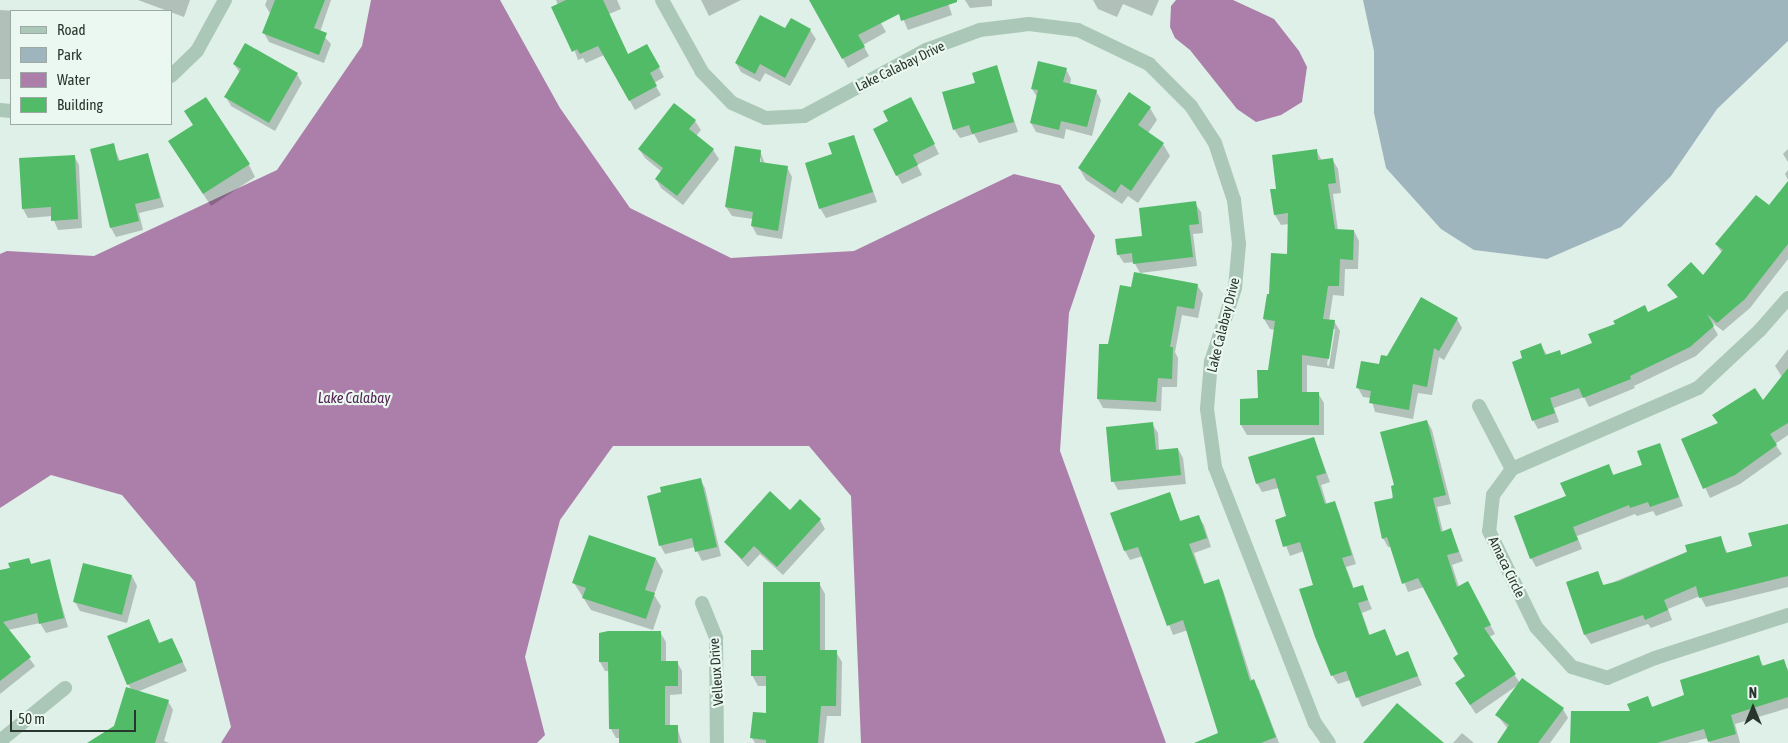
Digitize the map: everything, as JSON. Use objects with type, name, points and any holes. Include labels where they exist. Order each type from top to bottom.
[{"type":"street","points":[[172,75],[197,51],[225,0]]},
{"type":"street","name":"Lake Calabay Drive","points":[[662,0],[702,72],[732,103],[766,118],[804,116],[926,50],[980,30],[1028,24],[1078,30],[1149,64],[1191,106],[1215,143],[1234,200],[1239,244],[1235,288],[1211,362],[1207,409],[1215,467],[1315,722],[1329,743]]},
{"type":"street","points":[[1479,406],[1512,469],[1698,388],[1760,330],[1788,298]]},
{"type":"street","name":"Amaca Circle","points":[[1512,469],[1493,495],[1489,531],[1536,627],[1572,668],[1607,678],[1656,658],[1788,615]]},
{"type":"street","name":"Velleux Drive","points":[[702,603],[716,638],[718,743]]},
{"type":"street","points":[[0,741],[65,688]]},
{"type":"green space","points":[[1363,0],[1788,0],[1788,41],[1717,109],[1671,176],[1621,227],[1547,259],[1474,250],[1441,229],[1386,168],[1374,113],[1374,51]]},
{"type":"water","name":"Lake Calabay","points":[[371,0],[500,0],[560,108],[630,208],[731,258],[854,251],[1014,174],[1060,185],[1095,236],[1069,313],[1060,451],[1166,743],[861,743],[851,496],[809,446],[613,446],[560,520],[525,657],[545,735],[537,743],[221,743],[231,727],[195,582],[122,495],[51,475],[0,508],[0,254],[7,251],[94,256],[277,170],[362,46]]},
{"type":"water","points":[[1176,0],[1233,0],[1274,19],[1299,51],[1307,67],[1302,102],[1281,115],[1256,122],[1237,109],[1190,50],[1175,38],[1170,27],[1171,6]]},
{"type":"building","points":[[275,0],[325,0],[314,28],[327,33],[319,55],[262,33]]},
{"type":"building","points":[[566,0],[603,0],[628,54],[647,44],[660,67],[650,73],[657,86],[629,101],[598,46],[580,54],[577,49],[572,52],[551,7]]},
{"type":"building","points":[[809,0],[957,0],[957,2],[901,21],[899,14],[858,35],[865,47],[842,59]]},
{"type":"building","points":[[760,15],[785,28],[791,18],[811,29],[785,78],[760,64],[755,74],[735,63]]},
{"type":"building","points":[[245,43],[298,73],[269,123],[224,97],[241,69],[233,64]]},
{"type":"building","points":[[1038,61],[1067,68],[1063,82],[1097,90],[1087,127],[1061,121],[1059,130],[1030,123],[1038,90],[1031,89]]},
{"type":"building","points":[[997,65],[1014,122],[972,134],[969,125],[953,130],[942,92],[975,83],[972,73]]},
{"type":"building","points":[[1129,92],[1151,107],[1138,125],[1164,143],[1131,191],[1121,184],[1115,193],[1078,168]]},
{"type":"building","points":[[206,97],[250,164],[203,194],[168,141],[193,125],[184,111]]},
{"type":"building","points":[[911,97],[935,144],[913,155],[918,165],[896,176],[873,129],[888,121],[883,111]]},
{"type":"building","points":[[674,103],[696,120],[689,129],[714,149],[677,196],[655,179],[663,168],[638,149]]},
{"type":"building","points":[[854,135],[873,192],[819,209],[805,163],[832,154],[828,143]]},
{"type":"building","points":[[114,143],[118,161],[148,153],[160,198],[135,204],[139,221],[110,228],[90,149]]},
{"type":"building","points":[[735,146],[761,150],[760,162],[788,166],[778,231],[751,226],[753,212],[725,207]]},
{"type":"building","points":[[1317,149],[1318,160],[1333,158],[1336,183],[1328,184],[1335,229],[1354,230],[1353,260],[1340,259],[1339,286],[1328,286],[1323,319],[1335,320],[1329,359],[1302,355],[1302,392],[1319,392],[1319,425],[1240,425],[1240,399],[1258,398],[1257,370],[1268,370],[1275,321],[1263,319],[1267,294],[1269,294],[1271,253],[1287,254],[1288,213],[1274,215],[1270,189],[1276,189],[1272,155]]},
{"type":"building","points":[[75,155],[78,219],[51,221],[51,207],[22,209],[19,158]]},
{"type":"building","points":[[1788,181],[1788,244],[1745,299],[1717,323],[1707,314],[1714,326],[1690,347],[1630,376],[1631,379],[1583,398],[1579,388],[1550,398],[1555,413],[1532,421],[1512,362],[1522,358],[1520,351],[1541,343],[1545,355],[1560,350],[1561,355],[1592,343],[1588,334],[1615,324],[1613,321],[1645,305],[1648,312],[1678,297],[1667,285],[1691,262],[1703,275],[1723,250],[1715,244],[1756,195],[1769,205]]},
{"type":"building","points":[[1196,201],[1199,224],[1189,225],[1193,257],[1133,264],[1132,253],[1117,255],[1115,239],[1142,236],[1139,208]]},
{"type":"building","points":[[1134,272],[1198,284],[1194,309],[1177,306],[1170,347],[1173,347],[1172,379],[1158,378],[1156,402],[1097,399],[1099,344],[1108,344],[1120,285],[1131,287]]},
{"type":"building","points":[[1421,297],[1458,318],[1439,351],[1434,348],[1427,387],[1413,384],[1409,410],[1369,403],[1371,391],[1356,388],[1361,361],[1379,364],[1381,355],[1387,356]]},
{"type":"building","points":[[1788,368],[1788,423],[1770,434],[1777,445],[1735,475],[1703,489],[1681,439],[1718,423],[1712,415],[1755,388],[1763,400]]},
{"type":"building","points":[[1427,420],[1446,495],[1433,498],[1441,532],[1451,528],[1459,552],[1447,555],[1457,587],[1468,581],[1491,625],[1484,628],[1516,674],[1470,705],[1455,683],[1465,676],[1453,658],[1458,654],[1418,578],[1402,584],[1387,537],[1382,539],[1374,502],[1393,498],[1391,486],[1394,485],[1380,432]]},
{"type":"building","points":[[1153,422],[1156,450],[1178,448],[1181,475],[1111,482],[1106,427]]},
{"type":"building","points":[[1314,437],[1326,473],[1316,476],[1325,504],[1335,501],[1352,555],[1342,558],[1353,588],[1363,585],[1368,600],[1358,603],[1369,635],[1385,629],[1396,656],[1408,651],[1418,676],[1356,698],[1346,671],[1331,676],[1315,637],[1299,589],[1313,585],[1300,542],[1283,547],[1275,520],[1286,516],[1275,478],[1256,484],[1248,457]]},
{"type":"building","points":[[1660,443],[1679,497],[1650,507],[1648,502],[1630,508],[1629,505],[1573,527],[1578,540],[1530,559],[1514,516],[1566,496],[1560,483],[1609,464],[1613,475],[1642,465],[1637,451]]},
{"type":"building","points":[[701,478],[717,547],[695,552],[692,538],[659,546],[647,496],[661,492],[660,487]]},
{"type":"building","points":[[770,491],[790,510],[800,499],[821,519],[777,567],[754,546],[742,559],[724,542]]},
{"type":"building","points":[[1170,492],[1180,521],[1199,515],[1207,538],[1189,544],[1204,584],[1219,579],[1250,681],[1254,679],[1276,737],[1261,743],[1194,743],[1218,733],[1183,620],[1167,626],[1138,547],[1124,551],[1110,513]]},
{"type":"building","points":[[1788,524],[1788,576],[1699,598],[1696,586],[1664,600],[1668,610],[1645,620],[1643,615],[1584,635],[1566,582],[1598,571],[1603,585],[1619,581],[1687,552],[1685,545],[1721,536],[1726,553],[1752,546],[1748,533]]},
{"type":"building","points":[[589,535],[656,558],[645,590],[655,593],[646,619],[582,598],[586,588],[572,583]]},
{"type":"building","points":[[29,558],[31,564],[50,559],[64,618],[39,624],[37,613],[3,622],[31,657],[0,681],[0,570],[10,568],[8,563]]},
{"type":"building","points":[[83,563],[132,575],[122,615],[73,602]]},
{"type":"building","points":[[763,582],[820,582],[820,650],[837,650],[836,706],[821,706],[818,743],[766,743],[766,740],[750,738],[753,712],[766,713],[766,676],[751,676],[751,650],[763,650]]},
{"type":"building","points":[[149,619],[159,643],[172,638],[183,662],[127,685],[107,636]]},
{"type":"building","points":[[608,631],[661,631],[661,661],[678,661],[678,686],[665,686],[665,725],[678,725],[678,743],[619,743],[619,729],[609,729],[608,662],[599,662],[599,633]]},
{"type":"building","points":[[1759,655],[1762,666],[1784,659],[1788,672],[1788,697],[1731,715],[1736,734],[1708,742],[1704,729],[1657,743],[1570,743],[1571,711],[1630,711],[1627,704],[1648,696],[1652,707],[1684,695],[1680,680]]},
{"type":"building","points":[[1522,678],[1564,708],[1538,743],[1497,743],[1509,725],[1495,715]]},
{"type":"building","points":[[126,687],[169,700],[155,743],[87,743],[114,726]]},
{"type":"building","points":[[1397,703],[1444,743],[1363,743]]}]
